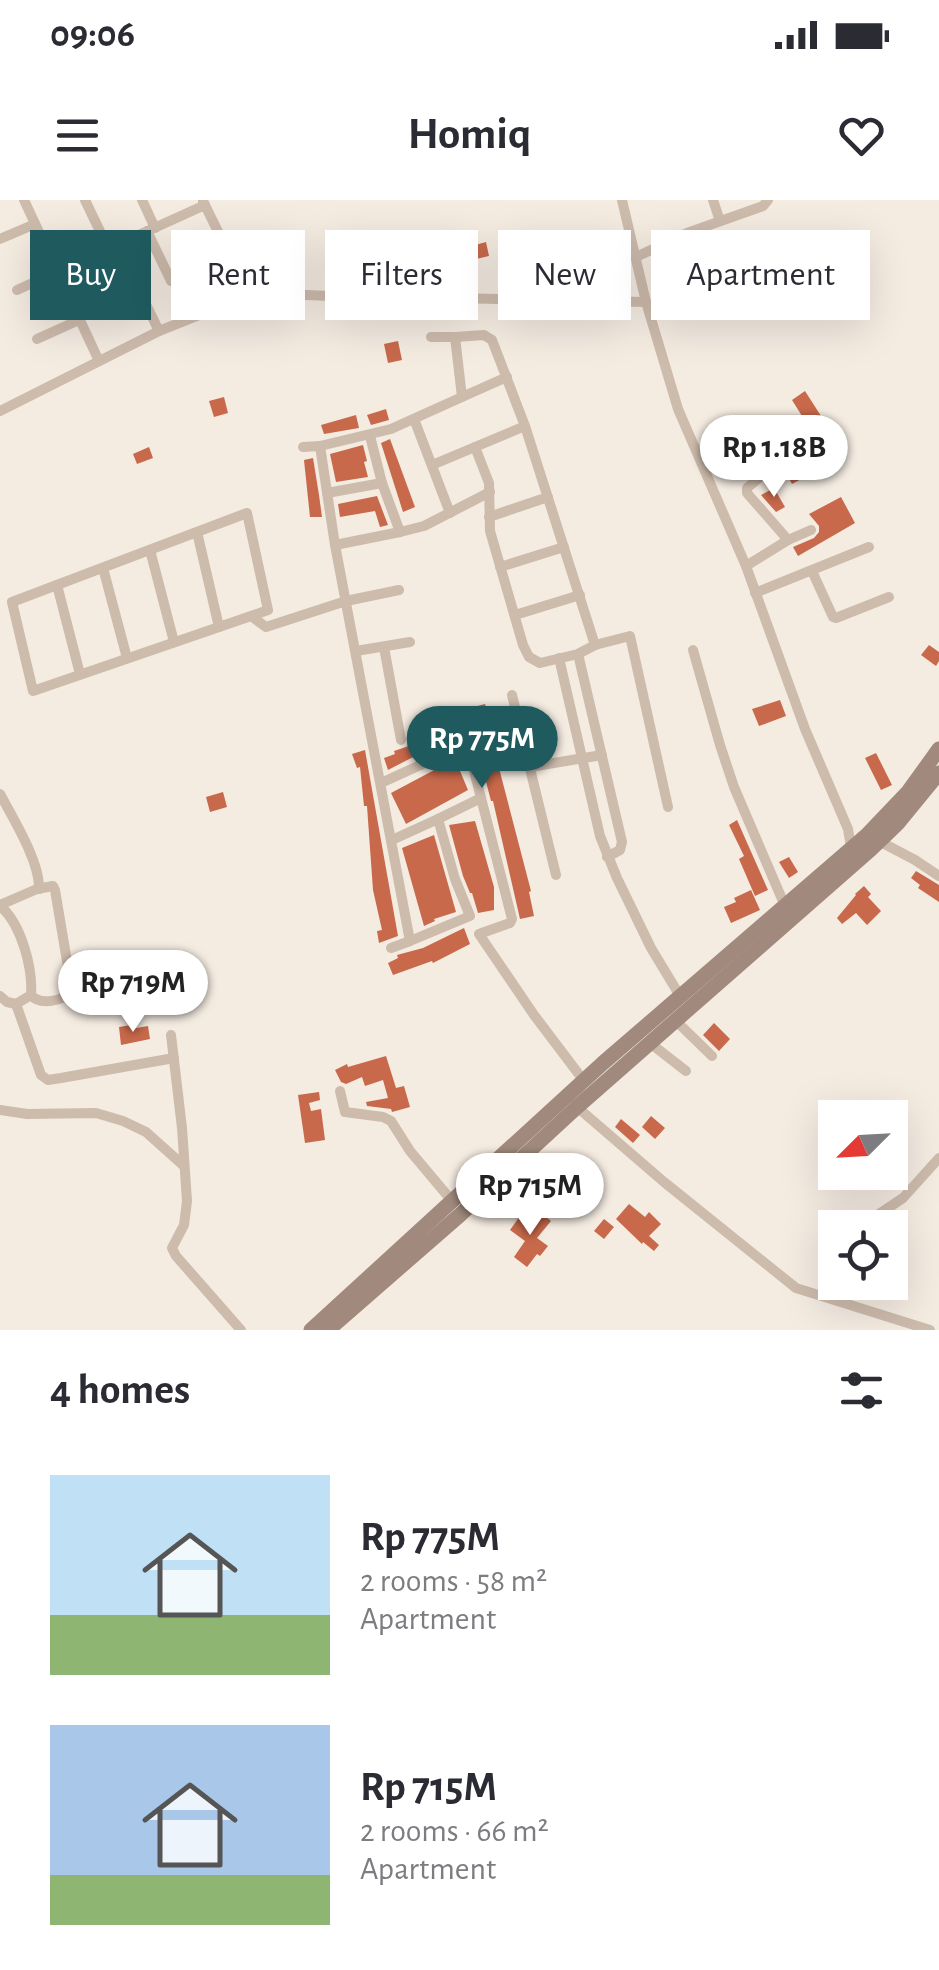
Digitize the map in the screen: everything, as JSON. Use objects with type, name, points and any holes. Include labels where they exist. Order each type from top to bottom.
[{"type":"street","points":[[24,200],[38,230]]},
{"type":"street","points":[[85,200],[99,230]]},
{"type":"street","points":[[142,200],[171,281]]},
{"type":"street","points":[[622,200],[646,302],[678,408],[746,566],[848,829],[852,855]]},
{"type":"street","points":[[713,200],[720,221]]},
{"type":"street","points":[[636,258],[686,233],[762,206],[768,200]]},
{"type":"street","points":[[151,229],[204,202],[217,230]]},
{"type":"street","points":[[0,239],[35,224]]},
{"type":"street","points":[[17,290],[30,284]]},
{"type":"street","points":[[305,295],[646,302]]},
{"type":"street","points":[[151,315],[159,331]]},
{"type":"street","points":[[37,340],[80,320],[99,362]]},
{"type":"street","points":[[0,411],[186,320]]},
{"type":"street","points":[[431,337],[487,336],[498,352],[595,645]]},
{"type":"street","points":[[455,337],[462,397]]},
{"type":"street","points":[[303,447],[370,436],[508,378]]},
{"type":"street","points":[[414,419],[450,513]]},
{"type":"street","points":[[432,466],[525,426]]},
{"type":"street","points":[[370,436],[400,532]]},
{"type":"street","points":[[320,446],[410,941]]},
{"type":"street","points":[[475,447],[490,492],[490,531],[529,657],[540,663],[630,636],[668,806]]},
{"type":"street","points":[[769,469],[746,491],[788,540]]},
{"type":"street","points":[[327,493],[382,483]]},
{"type":"street","points":[[335,545],[424,526],[490,492]]},
{"type":"street","points":[[489,516],[548,498]]},
{"type":"street","points":[[246,513],[268,610],[33,691],[12,602],[150,550],[246,513]]},
{"type":"street","points":[[746,566],[811,530]]},
{"type":"street","points":[[197,532],[219,627]]},
{"type":"street","points":[[500,566],[564,547]]},
{"type":"street","points":[[755,592],[869,547]]},
{"type":"street","points":[[150,550],[174,642]]},
{"type":"street","points":[[103,568],[127,658]]},
{"type":"street","points":[[812,571],[833,618],[889,597]]},
{"type":"street","points":[[57,585],[80,674]]},
{"type":"street","points":[[251,616],[266,628],[346,601],[399,590]]},
{"type":"street","points":[[514,615],[580,596]]},
{"type":"street","points":[[356,651],[410,642]]},
{"type":"street","points":[[384,647],[402,740]]},
{"type":"street","points":[[694,650],[734,786],[785,906]]},
{"type":"street","points":[[578,654],[622,842],[620,850],[607,857]]},
{"type":"street","points":[[559,658],[607,857],[651,948],[680,996]]},
{"type":"street","points":[[512,694],[556,874]]},
{"type":"street","points":[[381,783],[464,745],[468,751],[512,919],[479,934]]},
{"type":"street","points":[[873,838],[939,749]]},
{"type":"street","points":[[530,766],[602,755]]},
{"type":"street","points":[[312,1330],[680,996],[926,792],[939,773]]},
{"type":"street","points":[[0,794],[34,862],[39,889]]},
{"type":"street","points":[[392,840],[481,798]]},
{"type":"street","points":[[438,819],[454,878],[479,934],[584,1081]]},
{"type":"street","points":[[873,838],[939,876]]},
{"type":"street","points":[[328,1330],[650,1043],[852,855]]},
{"type":"street","points":[[52,886],[55,890],[72,991],[68,996],[35,1000],[23,948],[10,913],[0,905],[39,889],[52,886]]},
{"type":"street","points":[[391,948],[470,916]]},
{"type":"street","points":[[0,996],[16,1004],[31,994]]},
{"type":"street","points":[[16,1004],[36,1064],[48,1080],[174,1058]]},
{"type":"street","points":[[675,1020],[712,1056]]},
{"type":"street","points":[[172,1035],[185,1166],[185,1218],[173,1243],[174,1251],[241,1330]]},
{"type":"street","points":[[650,1043],[686,1071]]},
{"type":"street","points":[[340,1091],[346,1112],[383,1117],[395,1124],[410,1151],[452,1201]]},
{"type":"street","points":[[576,1107],[784,1280],[807,1292],[930,1330]]},
{"type":"street","points":[[0,1110],[90,1112],[106,1116],[146,1132],[185,1166]]},
{"type":"street","points":[[885,1210],[903,1198],[939,1158]]},
{"type":"building","points":[[486,242],[489,256],[478,259],[478,244]]},
{"type":"building","points":[[398,341],[402,360],[388,363],[384,344]]},
{"type":"building","points":[[805,391],[821,416],[807,424],[792,400]]},
{"type":"building","points":[[224,397],[228,413],[214,417],[209,401]]},
{"type":"building","points":[[386,409],[389,420],[371,425],[367,415]]},
{"type":"building","points":[[356,415],[359,428],[324,434],[321,425]]},
{"type":"building","points":[[390,439],[415,507],[403,512],[381,443]]},
{"type":"building","points":[[812,442],[825,466],[792,484],[779,460]]},
{"type":"building","points":[[363,445],[368,477],[336,482],[330,454]]},
{"type":"building","points":[[149,447],[153,458],[137,464],[133,454]]},
{"type":"building","points":[[313,458],[322,517],[310,517],[304,460]]},
{"type":"building","points":[[774,488],[785,507],[776,512],[761,495]]},
{"type":"building","points":[[377,496],[388,525],[380,527],[375,511],[340,517],[338,504]]},
{"type":"building","points":[[841,497],[855,523],[798,556],[793,547],[819,532],[809,514]]},
{"type":"building","points":[[929,645],[939,652],[936,666],[921,655]]},
{"type":"building","points":[[780,700],[786,716],[759,726],[752,709]]},
{"type":"building","points":[[485,704],[531,891],[534,916],[520,919],[473,731],[448,739],[388,770],[384,758],[446,727],[444,722],[468,714],[466,709]]},
{"type":"building","points":[[365,750],[398,936],[379,943],[377,931],[382,930],[373,890],[367,806],[360,767],[357,768],[352,754]]},
{"type":"building","points":[[876,753],[892,785],[881,790],[865,758]]},
{"type":"building","points":[[455,759],[468,790],[406,824],[391,793]]},
{"type":"building","points":[[223,792],[227,807],[210,812],[206,797]]},
{"type":"building","points":[[737,820],[768,890],[755,896],[739,859],[744,856],[729,825]]},
{"type":"building","points":[[475,821],[494,887],[494,910],[478,913],[449,825]]},
{"type":"building","points":[[434,835],[456,912],[424,926],[402,848]]},
{"type":"building","points":[[789,857],[798,872],[789,878],[779,862]]},
{"type":"building","points":[[916,871],[939,885],[939,902],[918,888],[920,885],[911,878]]},
{"type":"building","points":[[864,886],[881,911],[867,925],[856,913],[842,924],[837,918]]},
{"type":"building","points":[[751,890],[760,910],[731,923],[724,907]]},
{"type":"building","points":[[464,928],[470,944],[433,963],[393,975],[388,963],[397,955],[423,948]]},
{"type":"building","points":[[714,1023],[730,1039],[719,1051],[703,1035]]},
{"type":"building","points":[[131,1025],[131,1029],[148,1026],[150,1039],[121,1045],[119,1027]]},
{"type":"building","points":[[386,1056],[396,1088],[404,1086],[410,1107],[392,1112],[367,1106],[366,1102],[388,1098],[383,1080],[365,1086],[362,1077],[346,1084],[335,1070]]},
{"type":"building","points":[[319,1092],[320,1100],[309,1103],[311,1111],[321,1109],[325,1140],[305,1143],[298,1095]]},
{"type":"building","points":[[651,1116],[665,1128],[655,1139],[642,1127]]},
{"type":"building","points":[[621,1119],[640,1135],[633,1143],[615,1127]]},
{"type":"building","points":[[629,1204],[645,1217],[649,1212],[661,1224],[649,1236],[659,1245],[654,1251],[616,1219]]},
{"type":"building","points":[[540,1212],[551,1221],[537,1238],[548,1246],[527,1267],[514,1257],[525,1241],[510,1230],[520,1216],[530,1224]]},
{"type":"building","points":[[604,1219],[614,1227],[604,1239],[594,1231]]}]
